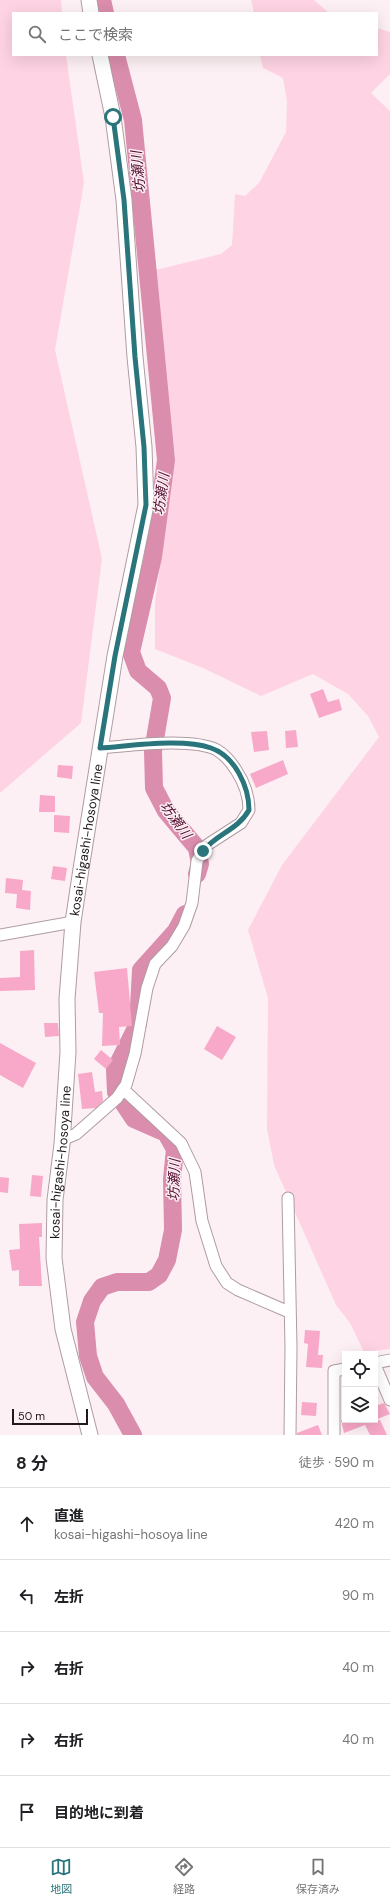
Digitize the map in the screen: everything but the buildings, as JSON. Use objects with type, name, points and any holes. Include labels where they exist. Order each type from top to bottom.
[{"type":"main road","points":[[89,0],[91,12]]},
{"type":"main road","name":"kosai-higashi-hosoya line","points":[[90,1435],[63,1329],[54,1258],[55,1200],[62,1140],[68,1052],[67,999],[73,922],[100,748],[115,656],[146,505],[144,447],[135,357],[124,200],[113,117],[100,56]]},
{"type":"street","points":[[62,1140],[76,1134],[103,1111],[126,1085],[135,1054],[147,988],[155,964],[172,946],[184,926],[192,903],[197,861],[208,845],[245,818],[249,810],[249,803],[241,778],[229,760],[218,751],[190,744],[162,744],[100,748]]},
{"type":"street","points":[[0,935],[73,922]]},
{"type":"street","points":[[123,1089],[181,1143],[195,1172],[202,1221],[216,1266],[227,1283],[238,1290],[289,1312]]},
{"type":"street","points":[[288,1198],[290,1435]]},
{"type":"street","points":[[378,1363],[390,1360]]},
{"type":"street","points":[[334,1435],[334,1371],[342,1370]]},
{"type":"street","points":[[378,1371],[390,1400]]},
{"type":"shaded area","points":[[0,0],[61,0],[62,12],[12,12],[12,56],[66,56],[84,183],[55,350],[102,559],[81,723],[0,793]]},
{"type":"shaded area","points":[[251,0],[314,0],[328,12],[254,12]]},
{"type":"shaded area","points":[[378,28],[390,32],[390,74],[371,93],[390,111],[390,1349],[373,1351],[364,1351],[350,1323],[336,1305],[274,1165],[267,1129],[268,998],[248,930],[282,865],[379,737],[368,716],[348,694],[313,674],[261,696],[203,668],[155,649],[155,602],[175,460],[174,448],[166,419],[162,332],[158,319],[154,285],[156,270],[221,254],[232,245],[235,194],[245,196],[259,183],[286,132],[287,101],[283,78],[263,68],[260,56],[378,56]]},
{"type":"waterway","name":"坊瀬川","points":[[102,0],[105,12]]},
{"type":"waterway","name":"坊瀬川","points":[[116,56],[133,120],[166,460],[153,557],[131,652],[138,671],[158,688],[162,698],[153,751],[154,788],[166,811],[197,848],[200,864],[197,874]]},
{"type":"waterway","name":"坊瀬川","points":[[133,1435],[116,1404],[95,1377],[88,1356],[85,1322],[92,1301],[102,1287],[117,1282],[149,1282],[159,1275],[167,1260],[173,1230],[172,1179],[175,1149],[166,1133],[134,1119],[116,1092],[115,1070],[138,1024],[141,970],[176,931],[185,914]]},
{"type":"route","points":[[113,117],[124,200],[135,357],[144,447],[146,505],[142,532],[115,656],[100,748],[162,744],[190,744],[218,751],[229,760],[246,788],[249,810],[245,818],[240,823],[208,845],[203,851]]}]
